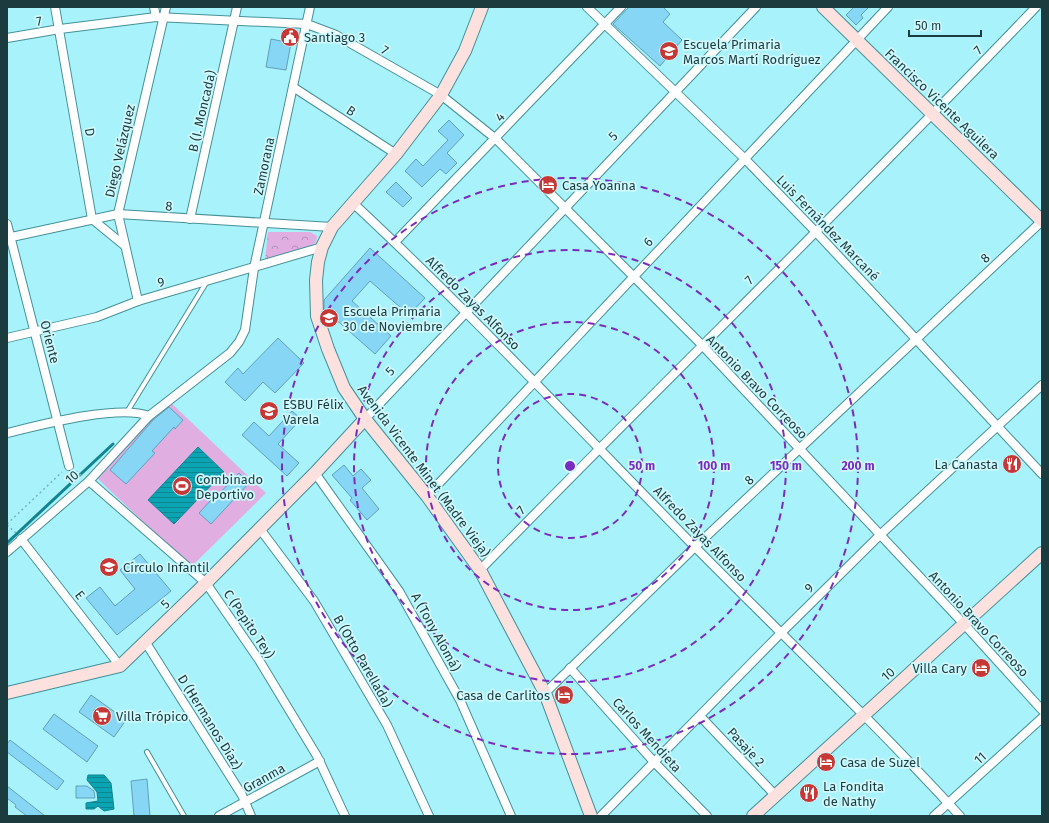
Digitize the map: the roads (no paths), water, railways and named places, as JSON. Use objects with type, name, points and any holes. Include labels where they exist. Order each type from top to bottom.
[{"type":"main road","name":"Avenida Vicente Minet (Madre Vieja)","points":[[482,7],[465,51],[440,95],[396,154],[332,227],[322,247],[316,280],[317,316],[328,349],[344,388],[365,418],[427,496],[480,570],[545,693],[590,816]]},
{"type":"main road","name":"Francisco Vicente Aguilera","points":[[823,7],[856,41],[1042,221]]},
{"type":"main road","name":"5","points":[[7,693],[120,666],[260,529],[315,473],[365,418]]},
{"type":"main road","name":"10","points":[[752,816],[1042,553]]},
{"type":"street","name":"D","points":[[55,7],[92,219]]},
{"type":"street","points":[[154,7],[159,18]]},
{"type":"street","name":"Diego Velázquez","points":[[138,301],[118,214],[159,18],[166,7]]},
{"type":"street","name":"B (I. Moncada)","points":[[190,219],[237,7]]},
{"type":"street","name":"Zamorana","points":[[244,330],[254,268],[310,7]]},
{"type":"street","name":"Luis Fernández Marcané","points":[[587,7],[744,158],[917,338],[1042,474]]},
{"type":"street","name":"4","points":[[395,242],[496,139],[621,7]]},
{"type":"street","name":"5","points":[[365,418],[756,7]]},
{"type":"street","name":"6","points":[[427,496],[632,276],[888,7]]},
{"type":"street","name":"7","points":[[480,570],[815,231],[933,115],[1036,7]]},
{"type":"street","name":"7","points":[[7,38],[60,29],[159,18],[307,24],[336,35],[440,95]]},
{"type":"street","name":"B","points":[[293,87],[396,154]]},
{"type":"street","name":"Antonio Bravo Correoso","points":[[440,95],[496,139],[702,345],[964,624],[1042,710]]},
{"type":"street","name":"Alfredo Zayas Alfonso","points":[[353,203],[395,242],[465,312],[780,633],[864,713],[960,816]]},
{"type":"street","name":"8","points":[[9,237],[118,214],[264,225],[332,227]]},
{"type":"street","points":[[92,219],[125,246]]},
{"type":"street","name":"8","points":[[545,693],[695,547],[1042,221]]},
{"type":"street","name":"Oriente","points":[[7,224],[9,237],[35,331],[69,466]]},
{"type":"street","name":"9","points":[[7,338],[97,317],[138,301],[322,247]]},
{"type":"street","name":"10","points":[[7,552],[89,481],[149,416],[230,353],[239,342],[244,330]]},
{"type":"street","name":"9","points":[[602,816],[780,633],[880,535],[1042,385]]},
{"type":"street","points":[[7,433],[58,421],[127,412],[139,412],[149,416]]},
{"type":"street","name":"A (Tony Alomá)","points":[[315,473],[399,591],[460,700],[511,816]]},
{"type":"street","name":"C (Pepito Tey)","points":[[89,481],[206,583],[259,660],[320,761],[345,816]]},
{"type":"street","name":"B (Otto Parellada)","points":[[260,529],[314,601],[386,725],[430,816]]},
{"type":"street","name":"E","points":[[21,539],[120,666]]},
{"type":"street","name":"D (Hermanos Díaz)","points":[[146,642],[245,802],[251,816]]},
{"type":"street","name":"Carlos Mendieta","points":[[570,668],[654,762],[707,816]]},
{"type":"street","name":"Pasaje 2","points":[[700,716],[775,795]]},
{"type":"street","name":"11","points":[[934,816],[1042,718]]},
{"type":"street","name":"Granma","points":[[219,816],[320,761]]},
{"type":"lane","points":[[127,412],[207,281]]},
{"type":"lane","points":[[147,752],[184,816]]},
{"type":"water","points":[[198,447],[224,472],[174,524],[148,500]]},
{"type":"water","points":[[88,775],[104,775],[111,783],[114,809],[104,811],[98,806],[94,809],[86,809],[86,803],[98,801],[97,792],[87,780]]},
{"type":"waterway","points":[[7,543],[113,444]]},
{"type":"place","name":"Santiago 3","points":[[290,37]]},
{"type":"place","name":"Escuela Primaria Marcos Martí Rodríguez","points":[[669,51]]},
{"type":"place","name":"Casa Yoanna","points":[[548,185]]},
{"type":"place","name":"Escuela Primaria 30 de Noviembre","points":[[329,318]]},
{"type":"place","name":"ESBU Félix Varela","points":[[269,411]]},
{"type":"place","name":"La Canasta","points":[[1012,464]]},
{"type":"place","name":"Combinado Deportivo","points":[[182,486]]},
{"type":"place","name":"Círculo Infantil","points":[[109,567]]},
{"type":"place","name":"Villa Cary","points":[[981,668]]},
{"type":"place","name":"Casa de Carlitos","points":[[564,695]]},
{"type":"place","name":"Villa Trópico","points":[[102,716]]},
{"type":"place","name":"Casa de Suzel","points":[[826,762]]},
{"type":"place","name":"La Fondita de Nathy","points":[[809,793]]}]
